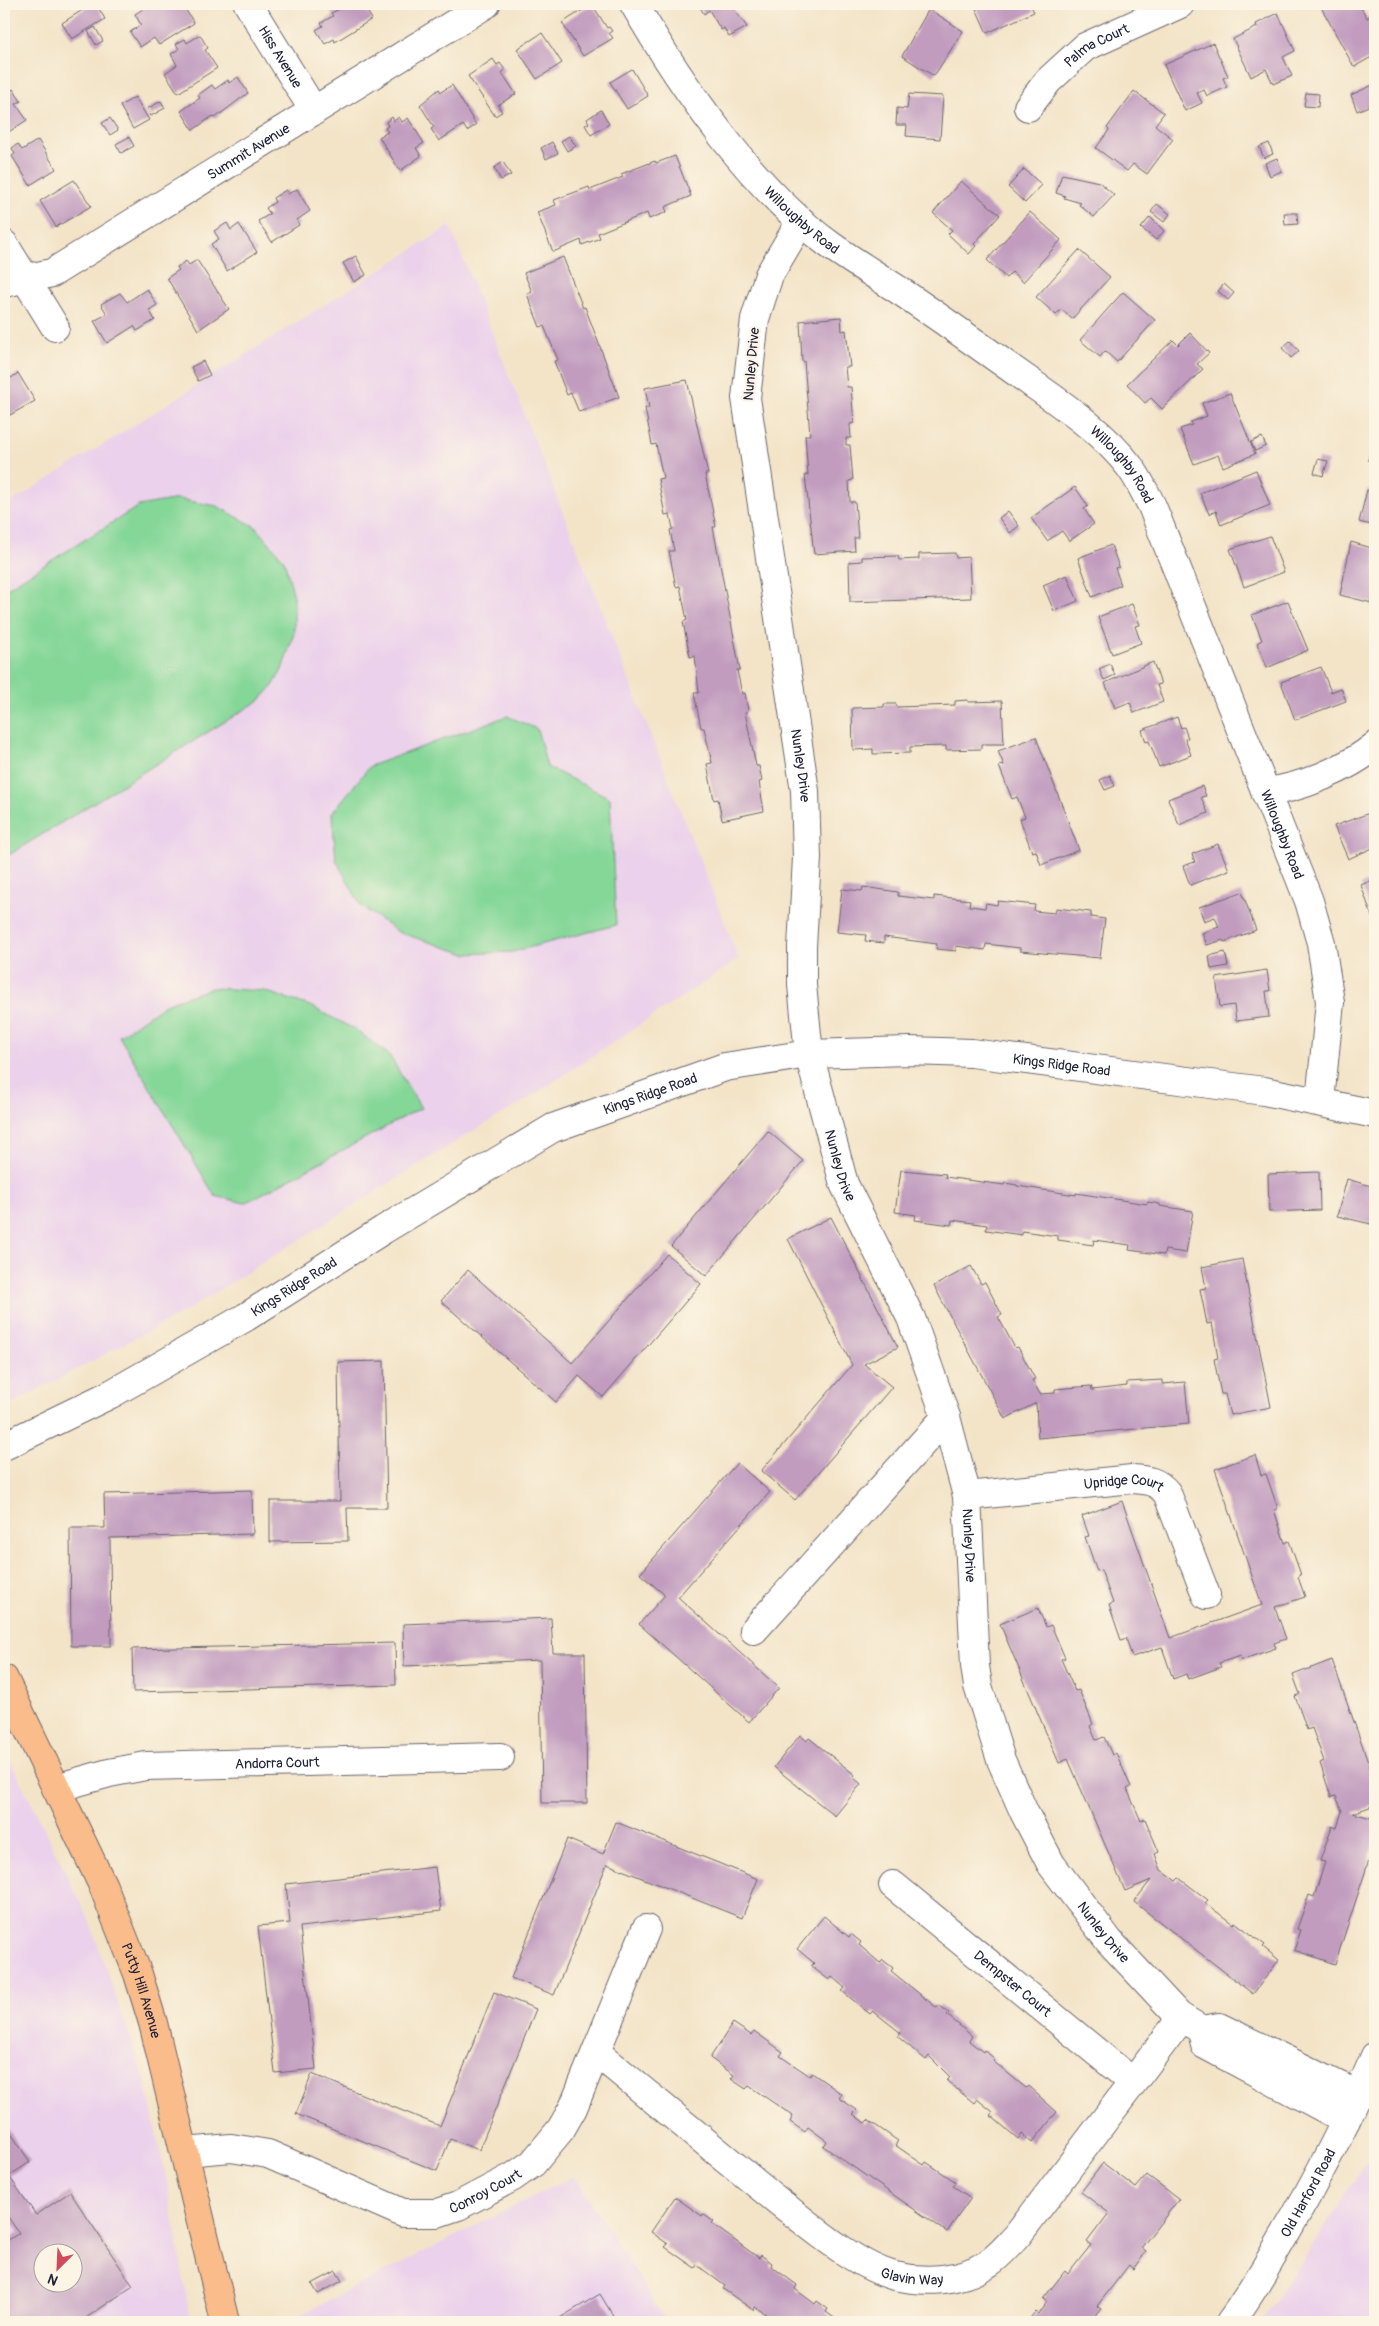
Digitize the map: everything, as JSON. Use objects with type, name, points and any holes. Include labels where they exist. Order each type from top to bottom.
[{"type":"main road","name":"Putty Hill Avenue","points":[[4,1679],[103,1886],[138,1974],[153,2023],[225,2322]]},
{"type":"street","name":"Hiss Avenue","points":[[248,4],[314,111]]},
{"type":"street","name":"Summit Avenue","points":[[15,281],[52,273],[486,4]]},
{"type":"street","name":"Willoughby Road","points":[[634,4],[716,126],[749,167],[801,221],[830,245],[956,329],[1064,406],[1111,446],[1130,466],[1152,506],[1309,901],[1321,943],[1330,1002],[1320,1101]]},
{"type":"street","name":"Palma Court","points":[[1028,107],[1048,81],[1085,47],[1180,4]]},
{"type":"street","name":"Nunley Drive","points":[[801,221],[769,275],[755,320],[746,398],[805,791],[807,858],[802,984],[809,1054],[844,1184],[911,1318],[946,1418],[967,1496],[975,1666],[978,1686],[1001,1760],[1024,1812],[1051,1864],[1109,1941],[1191,2023],[1205,2045],[1346,2120]]},
{"type":"street","points":[[4,244],[15,281],[55,327]]},
{"type":"street","points":[[1265,792],[1285,790],[1314,780],[1375,746]]},
{"type":"street","name":"Kings Ridge Road","points":[[4,1446],[111,1394],[246,1317],[383,1230],[553,1128],[725,1067],[809,1054],[908,1051],[972,1053],[1264,1091],[1320,1101],[1375,1114]]},
{"type":"street","points":[[754,1630],[946,1418]]},
{"type":"street","name":"Upridge Court","points":[[967,1496],[1132,1479],[1151,1480],[1161,1485],[1167,1493],[1206,1594]]},
{"type":"street","name":"Andorra Court","points":[[56,1788],[109,1773],[146,1766],[500,1757]]},
{"type":"street","name":"Dempster Court","points":[[893,1885],[1133,2082]]},
{"type":"street","name":"Conroy Court","points":[[185,2152],[231,2148],[268,2154],[403,2213],[437,2213],[466,2202],[514,2177],[533,2163],[556,2135],[573,2108],[646,1929]]},
{"type":"street","points":[[1191,2023],[1219,2027],[1358,2095]]},
{"type":"street","name":"Glavin Way","points":[[596,2052],[686,2128],[824,2237],[872,2267],[895,2276],[938,2280],[969,2273],[987,2264],[1018,2236],[1174,2028],[1191,2023]]},
{"type":"street","name":"Old Harford Road","points":[[1230,2322],[1265,2270],[1292,2222],[1346,2120],[1375,2056]]},
{"type":"shaded area","points":[[450,226],[739,959],[523,1102],[463,1137],[186,1311],[4,1408],[4,507]]},
{"type":"shaded area","points":[[4,1748],[89,1920],[145,2080],[168,2187],[191,2322],[4,2322]]},
{"type":"shaded area","points":[[1367,2161],[1375,2164],[1375,2322],[1262,2322]]},
{"type":"shaded area","points":[[574,2176],[667,2322],[286,2322]]},
{"type":"green space","points":[[178,499],[217,506],[256,527],[284,560],[294,596],[294,633],[282,670],[273,686],[260,700],[4,858],[4,590],[139,506]]},
{"type":"green space","points":[[507,716],[537,729],[547,767],[610,798],[616,925],[512,952],[466,954],[398,932],[361,906],[336,860],[332,813],[370,766]]},
{"type":"green space","points":[[212,988],[264,991],[310,1006],[356,1030],[389,1055],[421,1108],[245,1203],[215,1196],[119,1036],[165,1004]]},
{"type":"building","points":[[92,4],[96,4],[105,19],[72,39],[62,23]]},
{"type":"building","points":[[151,4],[182,4],[194,23],[159,45],[154,38],[140,47],[130,32],[141,25],[135,14]]},
{"type":"building","points":[[351,4],[362,4],[372,19],[335,42],[334,39],[325,44],[316,30],[323,26],[321,23],[333,16],[331,13]]},
{"type":"building","points":[[592,4],[607,28],[609,27],[612,31],[609,33],[613,38],[583,56],[562,23]]},
{"type":"building","points":[[698,4],[730,4],[747,27],[729,37],[724,28],[721,30],[709,10],[704,14]]},
{"type":"building","points":[[974,4],[1030,4],[1034,12],[987,33]]},
{"type":"building","points":[[1331,4],[1359,4],[1367,18],[1374,14],[1375,55],[1354,67],[1322,9]]},
{"type":"building","points":[[929,9],[963,31],[934,76],[902,56]]},
{"type":"building","points":[[1278,13],[1295,51],[1283,57],[1292,76],[1273,84],[1266,69],[1251,77],[1233,39],[1257,27],[1256,24]]},
{"type":"building","points":[[95,27],[103,41],[96,45],[88,31]]},
{"type":"building","points":[[542,33],[562,63],[537,79],[517,49]]},
{"type":"building","points":[[200,35],[208,48],[205,50],[217,68],[178,93],[165,73],[177,65],[171,54],[179,49],[176,44],[185,39],[187,43]]},
{"type":"building","points":[[1213,43],[1228,76],[1223,78],[1227,87],[1207,96],[1204,90],[1197,93],[1202,103],[1185,111],[1164,65]]},
{"type":"building","points":[[493,59],[497,65],[500,63],[505,70],[502,73],[516,94],[498,105],[502,112],[495,116],[468,76]]},
{"type":"building","points":[[632,69],[648,96],[627,109],[610,82]]},
{"type":"building","points":[[238,77],[248,93],[215,118],[213,116],[193,130],[181,111],[200,98],[198,95],[212,85],[215,89],[228,80],[229,83]]},
{"type":"building","points":[[1375,84],[1375,116],[1371,105],[1357,111],[1351,95]]},
{"type":"building","points":[[452,85],[476,125],[467,131],[463,125],[439,141],[431,129],[434,127],[420,105],[439,89],[441,92]]},
{"type":"building","points":[[13,89],[21,101],[16,104],[27,120],[4,135],[4,95]]},
{"type":"building","points":[[1134,91],[1164,113],[1155,125],[1173,139],[1147,174],[1133,164],[1127,171],[1096,148],[1109,130],[1107,128]]},
{"type":"building","points":[[1306,93],[1319,94],[1318,107],[1304,106]]},
{"type":"building","points":[[909,94],[943,96],[940,139],[906,136],[907,125],[896,125],[897,108],[907,109]]},
{"type":"building","points":[[135,97],[149,120],[133,129],[120,106]]},
{"type":"building","points":[[161,101],[165,108],[151,116],[147,109]]},
{"type":"building","points":[[601,110],[609,124],[591,135],[585,125],[589,123],[587,119]]},
{"type":"building","points":[[392,117],[394,121],[399,117],[402,122],[408,118],[424,143],[416,148],[421,156],[400,171],[379,137],[388,132],[385,128],[388,126],[386,122]]},
{"type":"building","points":[[110,118],[118,130],[110,135],[102,123]]},
{"type":"building","points":[[569,136],[576,146],[567,151],[561,141]]},
{"type":"building","points":[[129,137],[134,146],[121,153],[116,144]]},
{"type":"building","points":[[38,140],[56,169],[30,185],[12,156],[15,154],[12,148],[18,144],[22,150]]},
{"type":"building","points":[[552,142],[558,153],[546,159],[541,148]]},
{"type":"building","points":[[1269,143],[1273,154],[1264,158],[1259,147]]},
{"type":"building","points":[[675,156],[691,196],[665,207],[667,212],[649,219],[647,213],[598,233],[600,238],[582,245],[581,240],[553,252],[537,212],[556,205],[554,200],[589,187],[590,190],[623,177],[621,174],[655,161],[656,163]]},
{"type":"building","points":[[1277,158],[1282,171],[1270,176],[1265,163]]},
{"type":"building","points":[[503,162],[511,175],[501,180],[494,168]]},
{"type":"building","points":[[1024,169],[1042,185],[1025,203],[1008,187]]},
{"type":"building","points":[[1062,174],[1099,182],[1114,195],[1094,217],[1079,205],[1081,203],[1064,198],[1065,196],[1056,193]]},
{"type":"building","points":[[74,180],[91,206],[56,227],[40,201]]},
{"type":"building","points":[[961,181],[1000,215],[974,244],[976,246],[969,254],[948,234],[952,230],[933,213]]},
{"type":"building","points":[[297,189],[310,211],[297,220],[299,225],[272,242],[258,221],[270,214],[266,208],[275,202],[273,198],[286,190],[288,194]]},
{"type":"building","points":[[1157,204],[1170,214],[1164,222],[1151,212]]},
{"type":"building","points":[[1030,212],[1061,240],[1023,282],[1012,272],[1006,278],[987,260]]},
{"type":"building","points":[[1284,213],[1297,213],[1298,224],[1285,225]]},
{"type":"building","points":[[1150,217],[1164,231],[1156,240],[1141,228]]},
{"type":"building","points":[[227,223],[231,230],[239,224],[257,252],[227,271],[211,244],[219,239],[214,231]]},
{"type":"building","points":[[1079,250],[1110,277],[1072,319],[1061,309],[1056,315],[1036,297]]},
{"type":"building","points":[[356,256],[366,275],[354,282],[343,263]]},
{"type":"building","points":[[563,257],[583,308],[585,307],[619,397],[579,412],[571,393],[567,395],[554,361],[558,360],[544,326],[540,327],[527,294],[532,292],[524,273]]},
{"type":"building","points":[[197,260],[229,309],[198,330],[167,278],[179,270],[177,267],[186,261],[189,265]]},
{"type":"building","points":[[1224,284],[1234,293],[1228,300],[1218,291]]},
{"type":"building","points":[[147,289],[157,305],[149,310],[155,320],[137,331],[134,326],[107,343],[94,321],[107,314],[101,304],[120,293],[127,302]]},
{"type":"building","points":[[1123,292],[1155,320],[1117,362],[1105,351],[1100,357],[1080,340]]},
{"type":"building","points":[[841,317],[842,331],[846,330],[850,367],[845,367],[847,387],[851,387],[854,423],[850,424],[851,438],[846,438],[846,445],[850,445],[853,480],[849,481],[850,502],[855,502],[858,538],[854,538],[855,551],[814,554],[805,475],[808,475],[805,435],[810,435],[804,361],[802,361],[800,321]]},
{"type":"building","points":[[1190,333],[1209,353],[1197,364],[1203,369],[1162,409],[1151,398],[1145,403],[1127,384],[1173,340],[1178,345]]},
{"type":"building","points":[[1290,341],[1299,351],[1291,358],[1282,348]]},
{"type":"building","points":[[203,361],[210,375],[198,381],[191,367]]},
{"type":"building","points":[[4,367],[11,378],[18,373],[35,401],[10,415],[9,413],[4,416]]},
{"type":"building","points":[[687,380],[708,474],[705,474],[716,527],[713,527],[740,670],[737,670],[742,694],[745,693],[748,711],[745,712],[756,766],[759,766],[762,781],[759,782],[764,811],[722,820],[718,799],[714,800],[707,764],[712,763],[704,728],[701,728],[694,693],[699,693],[695,656],[690,657],[683,622],[687,620],[680,586],[676,587],[669,551],[674,551],[670,530],[673,529],[670,514],[665,515],[658,479],[663,478],[656,444],[652,445],[645,408],[649,408],[645,388]]},
{"type":"building","points":[[1230,393],[1255,454],[1223,467],[1218,455],[1194,464],[1180,429],[1192,425],[1191,422],[1207,416],[1202,403]]},
{"type":"building","points":[[1375,435],[1375,462],[1368,460]]},
{"type":"building","points":[[1262,437],[1266,446],[1255,451],[1251,442]]},
{"type":"building","points":[[1318,459],[1328,461],[1323,476],[1314,473]]},
{"type":"building","points":[[1256,470],[1270,505],[1221,525],[1216,511],[1209,514],[1200,493]]},
{"type":"building","points":[[1075,487],[1088,506],[1084,509],[1094,524],[1069,541],[1062,531],[1047,541],[1031,518]]},
{"type":"building","points":[[1367,490],[1375,492],[1375,526],[1359,522]]},
{"type":"building","points":[[1008,511],[1019,526],[1010,533],[999,518]]},
{"type":"building","points":[[1270,536],[1284,572],[1244,587],[1230,549]]},
{"type":"building","points":[[1351,542],[1375,549],[1375,607],[1371,606],[1372,603],[1340,595]]},
{"type":"building","points":[[1111,545],[1119,567],[1115,568],[1121,585],[1092,597],[1078,558]]},
{"type":"building","points":[[955,553],[956,558],[969,557],[971,598],[850,602],[849,562],[862,561],[862,557],[898,556],[899,560],[919,559],[919,554]]},
{"type":"building","points":[[1067,575],[1078,601],[1054,611],[1043,585]]},
{"type":"building","points":[[1288,601],[1308,650],[1267,668],[1257,643],[1262,640],[1252,615]]},
{"type":"building","points":[[1132,604],[1140,625],[1135,626],[1141,643],[1112,654],[1098,617]]},
{"type":"building","points":[[1153,662],[1161,684],[1157,685],[1163,702],[1134,713],[1130,702],[1115,708],[1105,683]]},
{"type":"building","points":[[1110,664],[1115,675],[1104,680],[1099,669]]},
{"type":"building","points":[[1321,667],[1331,692],[1341,688],[1346,701],[1295,720],[1281,682]]},
{"type":"building","points":[[968,700],[968,702],[1002,701],[1004,744],[981,744],[981,749],[946,750],[946,746],[910,747],[910,753],[873,754],[873,749],[853,750],[852,708],[884,707],[884,704],[896,704],[897,707],[955,705],[955,701]]},
{"type":"building","points":[[1177,717],[1181,728],[1184,727],[1188,738],[1185,739],[1191,755],[1159,767],[1149,741],[1146,742],[1142,730]]},
{"type":"building","points":[[1036,737],[1079,850],[1041,865],[1036,851],[1032,852],[1020,819],[1025,817],[1017,797],[1012,799],[999,766],[1004,765],[998,751]]},
{"type":"building","points":[[1110,775],[1115,786],[1105,790],[1100,780]]},
{"type":"building","points":[[1202,786],[1206,796],[1201,797],[1208,813],[1179,825],[1168,799]]},
{"type":"building","points":[[1375,811],[1375,847],[1348,859],[1334,826]]},
{"type":"building","points":[[1218,844],[1229,870],[1190,885],[1183,866],[1195,862],[1192,854]]},
{"type":"building","points":[[1375,879],[1375,925],[1361,885]]},
{"type":"building","points":[[863,887],[898,892],[898,896],[934,900],[934,896],[970,900],[969,906],[985,908],[986,903],[997,905],[998,901],[1035,905],[1034,911],[1055,913],[1056,908],[1091,912],[1091,917],[1105,919],[1100,958],[1020,951],[1020,948],[986,944],[985,950],[956,946],[956,951],[936,949],[937,944],[884,937],[884,943],[865,941],[866,935],[837,932],[842,889],[862,891]]},
{"type":"building","points":[[1242,892],[1256,930],[1224,942],[1223,940],[1207,945],[1202,933],[1219,927],[1215,917],[1204,921],[1199,907]]},
{"type":"building","points":[[1225,952],[1228,966],[1211,969],[1209,956]]},
{"type":"building","points":[[1267,970],[1270,991],[1266,991],[1269,1017],[1236,1021],[1234,1005],[1220,1007],[1216,978]]},
{"type":"building","points":[[768,1131],[803,1161],[706,1276],[671,1246]]},
{"type":"building","points":[[901,1170],[946,1174],[945,1177],[1004,1185],[1005,1183],[1076,1195],[1076,1193],[1147,1204],[1148,1202],[1160,1204],[1160,1206],[1193,1211],[1186,1253],[1165,1250],[1164,1255],[1129,1250],[1130,1245],[1094,1240],[1093,1245],[1058,1240],[1058,1236],[1022,1231],[1022,1235],[986,1230],[987,1225],[952,1220],[951,1225],[915,1220],[916,1215],[895,1212]]},
{"type":"building","points":[[1319,1172],[1320,1210],[1269,1212],[1268,1174]]},
{"type":"building","points":[[1347,1179],[1371,1186],[1371,1183],[1375,1184],[1375,1225],[1337,1216]]},
{"type":"building","points":[[831,1217],[898,1347],[864,1364],[892,1387],[795,1500],[761,1471],[852,1365],[788,1239]]},
{"type":"building","points":[[667,1254],[701,1284],[603,1397],[579,1376],[556,1402],[441,1301],[468,1270],[572,1363]]},
{"type":"building","points":[[1242,1259],[1271,1407],[1230,1415],[1225,1394],[1221,1394],[1214,1359],[1218,1358],[1212,1323],[1207,1324],[1200,1289],[1206,1288],[1202,1267]]},
{"type":"building","points":[[971,1266],[981,1284],[985,1282],[1002,1315],[998,1317],[1015,1348],[1018,1347],[1035,1379],[1032,1380],[1040,1394],[1055,1393],[1055,1389],[1091,1386],[1092,1390],[1127,1386],[1127,1382],[1163,1380],[1163,1384],[1185,1382],[1189,1424],[1038,1438],[1036,1403],[1005,1419],[934,1286]]},
{"type":"building","points":[[384,1361],[387,1508],[347,1508],[348,1541],[270,1542],[270,1501],[340,1501],[338,1362]]},
{"type":"building","points":[[1255,1455],[1261,1475],[1266,1474],[1278,1509],[1274,1510],[1285,1543],[1289,1541],[1301,1575],[1298,1577],[1305,1597],[1275,1607],[1286,1639],[1274,1643],[1276,1648],[1241,1660],[1240,1656],[1219,1663],[1221,1667],[1188,1679],[1186,1674],[1173,1679],[1162,1647],[1132,1657],[1126,1638],[1121,1640],[1109,1605],[1113,1603],[1101,1570],[1097,1571],[1085,1537],[1089,1536],[1082,1516],[1122,1501],[1170,1638],[1262,1605],[1215,1469]]},
{"type":"building","points":[[737,1463],[770,1492],[678,1597],[779,1688],[749,1722],[639,1624],[665,1595],[640,1574]]},
{"type":"building","points":[[252,1490],[253,1534],[110,1538],[111,1646],[71,1646],[70,1528],[105,1528],[104,1494]]},
{"type":"building","points":[[1038,1608],[1046,1627],[1051,1625],[1065,1658],[1061,1659],[1075,1691],[1079,1690],[1093,1724],[1090,1726],[1096,1740],[1104,1737],[1112,1755],[1116,1753],[1131,1787],[1127,1789],[1141,1821],[1145,1819],[1159,1852],[1155,1854],[1161,1870],[1176,1881],[1179,1878],[1208,1900],[1205,1903],[1233,1924],[1235,1922],[1265,1945],[1263,1947],[1279,1960],[1253,1994],[1134,1902],[1151,1880],[1125,1891],[1068,1759],[1059,1763],[1000,1624]]},
{"type":"building","points":[[551,1618],[553,1653],[585,1653],[587,1803],[542,1803],[540,1660],[404,1666],[403,1624]]},
{"type":"building","points":[[395,1643],[396,1685],[133,1692],[132,1649]]},
{"type":"building","points":[[1332,1660],[1375,1781],[1375,1805],[1353,1813],[1375,1819],[1375,1842],[1335,1964],[1294,1950],[1301,1930],[1297,1929],[1309,1895],[1314,1897],[1325,1862],[1320,1861],[1332,1826],[1337,1828],[1342,1811],[1336,1796],[1331,1797],[1320,1763],[1324,1761],[1312,1728],[1307,1730],[1295,1696],[1300,1694],[1293,1675]]},
{"type":"building","points":[[800,1735],[807,1741],[809,1738],[855,1775],[853,1777],[861,1784],[835,1816],[774,1767]]},
{"type":"building","points":[[616,1822],[758,1879],[742,1918],[607,1864],[554,1995],[511,1978],[567,1839],[603,1854]]},
{"type":"building","points":[[435,1867],[441,1911],[300,1927],[316,2069],[275,2073],[258,1926],[290,1923],[286,1884]]},
{"type":"building","points":[[824,1916],[849,1937],[851,1934],[861,1942],[859,1945],[880,1963],[883,1960],[893,1968],[891,1971],[937,2008],[939,2005],[949,2013],[947,2015],[972,2036],[969,2041],[983,2052],[984,2050],[995,2059],[993,2061],[1026,2088],[1028,2086],[1057,2112],[1032,2143],[1022,2134],[1018,2139],[990,2115],[993,2112],[977,2099],[974,2103],[947,2081],[950,2077],[929,2056],[926,2060],[898,2037],[901,2033],[873,2011],[870,2014],[842,1991],[845,1988],[832,1977],[829,1980],[811,1966],[814,1963],[797,1949]]},
{"type":"building","points":[[494,1992],[536,2009],[479,2150],[450,2139],[437,2171],[296,2114],[312,2074],[440,2126]]},
{"type":"building","points":[[733,2023],[751,2035],[754,2031],[783,2052],[780,2056],[810,2076],[812,2073],[842,2094],[839,2098],[857,2110],[853,2114],[865,2123],[868,2120],[898,2141],[895,2145],[924,2165],[926,2162],[956,2182],[953,2186],[971,2198],[947,2232],[823,2146],[827,2141],[808,2127],[805,2132],[790,2122],[793,2116],[749,2086],[746,2089],[731,2079],[734,2075],[710,2058]]},
{"type":"building","points":[[4,2123],[30,2162],[9,2176],[36,2215],[70,2192],[133,2286],[80,2322],[4,2322],[4,2243],[19,2233],[4,2211]]},
{"type":"building","points":[[1103,2163],[1136,2188],[1147,2175],[1179,2199],[1141,2248],[1146,2252],[1133,2269],[1129,2265],[1097,2306],[1101,2309],[1091,2322],[1027,2322],[1035,2312],[1038,2314],[1047,2302],[1043,2299],[1065,2271],[1068,2274],[1091,2245],[1087,2242],[1109,2213],[1081,2192]]},
{"type":"building","points":[[675,2197],[702,2216],[703,2214],[714,2222],[712,2224],[759,2258],[761,2255],[772,2263],[771,2266],[797,2285],[795,2289],[815,2304],[817,2301],[828,2309],[826,2312],[840,2322],[766,2322],[764,2320],[767,2315],[755,2307],[753,2310],[723,2289],[725,2286],[697,2265],[695,2268],[665,2247],[668,2244],[651,2232]]},
{"type":"building","points":[[336,2271],[342,2281],[318,2294],[312,2284]]},
{"type":"building","points":[[600,2294],[617,2322],[553,2322]]}]
